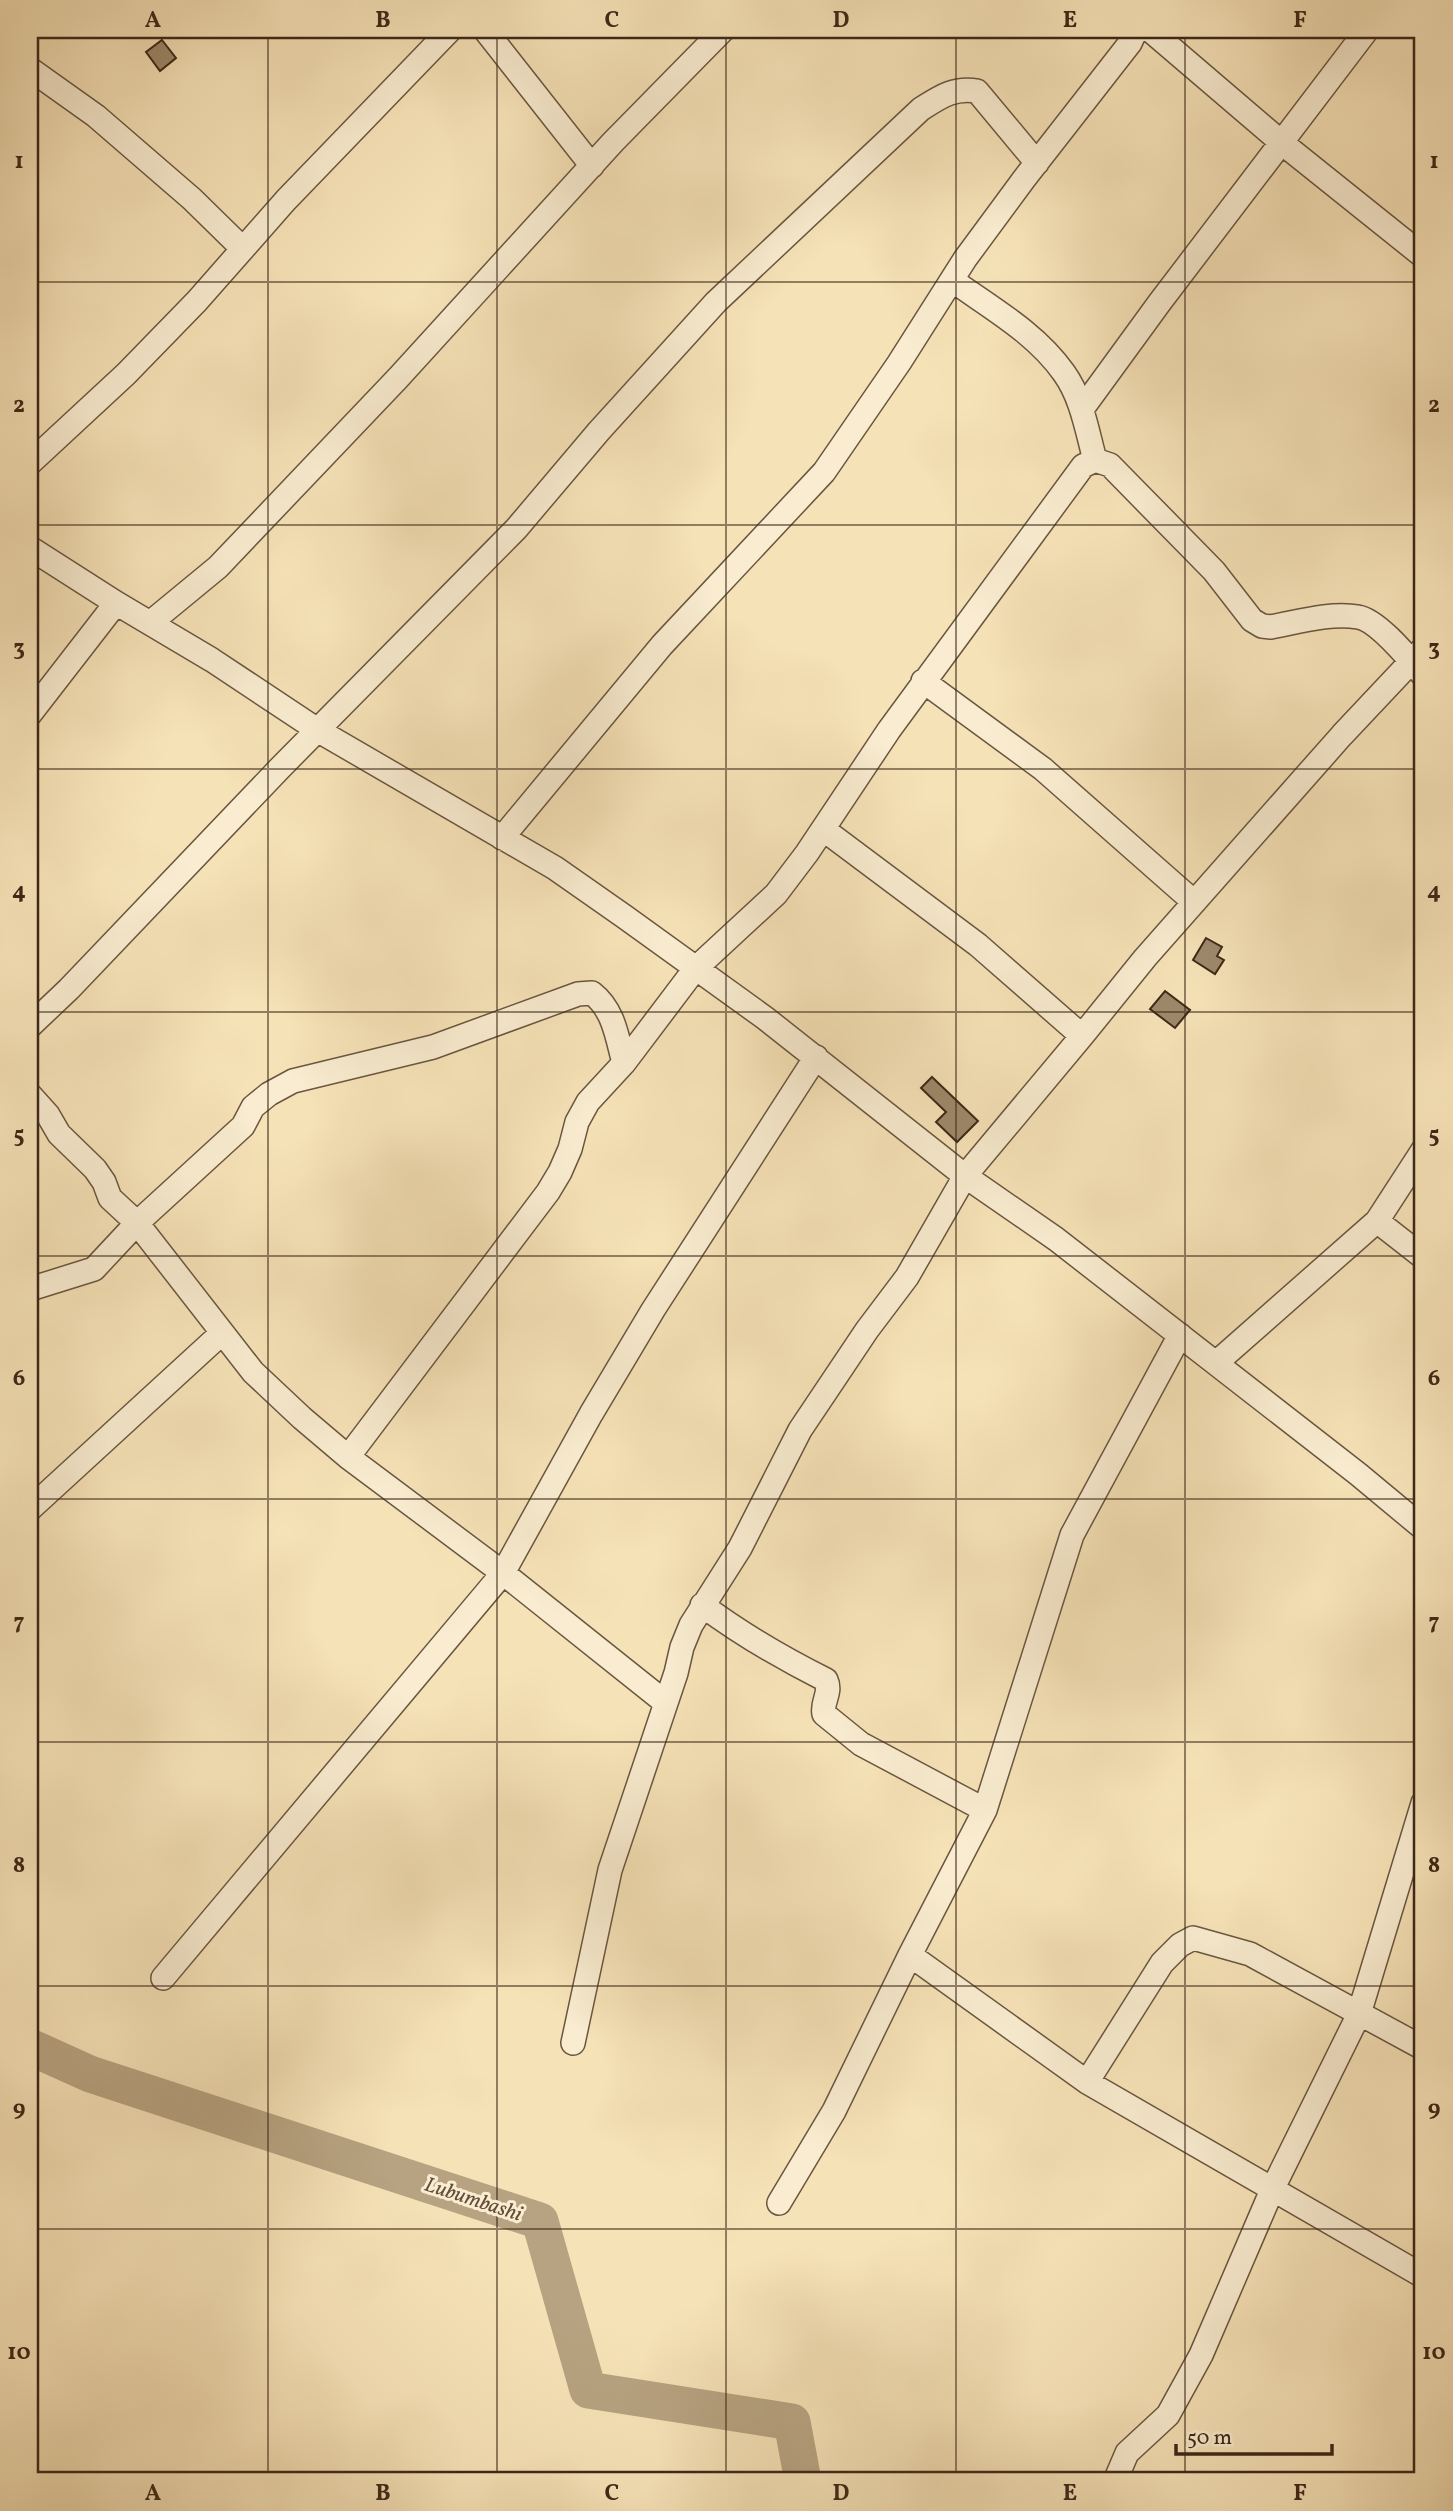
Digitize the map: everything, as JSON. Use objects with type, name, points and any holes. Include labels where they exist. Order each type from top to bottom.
[{"type":"street","points":[[30,463],[126,374],[197,301],[363,119],[450,30]]},
{"type":"street","points":[[485,30],[592,166]]},
{"type":"street","points":[[150,623],[218,566],[723,30]]},
{"type":"street","points":[[502,838],[662,645],[824,472],[952,280],[1037,163],[1130,43],[1136,30]]},
{"type":"street","points":[[1150,30],[1282,143],[1423,257]]},
{"type":"street","points":[[1082,410],[1160,302],[1367,30]]},
{"type":"street","points":[[30,69],[96,116],[192,199],[243,249]]},
{"type":"street","points":[[30,1026],[78,980],[280,768],[319,732],[516,529],[599,431],[716,302],[921,109],[944,94],[962,88],[977,91],[1037,163]]},
{"type":"street","points":[[952,280],[1030,336],[1065,374],[1082,410],[1095,460]]},
{"type":"street","points":[[348,1457],[548,1192],[560,1172],[577,1122],[588,1102],[624,1063],[695,969],[776,894],[923,681],[1083,466],[1095,460],[1110,465],[1214,571],[1252,620],[1262,626],[1271,627],[1336,616],[1360,617],[1374,625],[1419,662],[1194,902],[965,1176],[907,1277],[867,1330],[800,1430],[740,1548],[702,1605],[682,1647],[610,1870],[573,2043]]},
{"type":"street","points":[[30,548],[212,660],[319,732],[555,868],[816,1057],[965,1176],[1056,1239],[1358,1474],[1423,1528]]},
{"type":"street","points":[[30,714],[116,603]]},
{"type":"street","points":[[923,681],[1043,769],[1194,902]]},
{"type":"street","points":[[823,829],[978,946],[1083,1036]]},
{"type":"street","points":[[30,1289],[94,1269],[137,1223],[243,1126],[253,1107],[269,1094],[293,1081],[433,1047],[578,994],[592,993],[603,1002],[612,1017],[624,1063]]},
{"type":"street","points":[[163,1978],[503,1573],[591,1414],[653,1310],[816,1057]]},
{"type":"street","points":[[30,1095],[48,1115],[58,1134],[95,1168],[110,1198],[137,1223],[253,1372],[348,1457],[503,1573],[666,1703]]},
{"type":"street","points":[[1216,1363],[1377,1221],[1423,1150]]},
{"type":"street","points":[[1377,1221],[1423,1257]]},
{"type":"street","points":[[30,1509],[222,1333]]},
{"type":"street","points":[[779,2203],[834,2111],[985,1810],[1072,1535],[1180,1335]]},
{"type":"street","points":[[702,1605],[737,1632],[826,1680],[829,1691],[822,1710],[824,1714],[861,1744],[985,1810]]},
{"type":"street","points":[[1115,2481],[1127,2453],[1168,2415],[1201,2355],[1272,2190],[1359,2014],[1423,1803]]},
{"type":"street","points":[[1087,2082],[1162,1963],[1180,1945],[1193,1938],[1250,1954],[1423,2048]]},
{"type":"street","points":[[910,1955],[1087,2082],[1423,2276]]},
{"type":"building","points":[[162,40],[176,58],[160,71],[146,52]]},
{"type":"building","points":[[1206,938],[1222,947],[1217,956],[1224,960],[1215,974],[1193,960]]},
{"type":"building","points":[[1165,991],[1190,1010],[1175,1028],[1150,1009]]},
{"type":"building","points":[[932,1077],[978,1121],[957,1142],[936,1122],[946,1112],[921,1088]]},
{"type":"waterway","name":"Lubumbashi","points":[[30,2047],[90,2074],[540,2221],[588,2390],[792,2422],[803,2481]]}]
